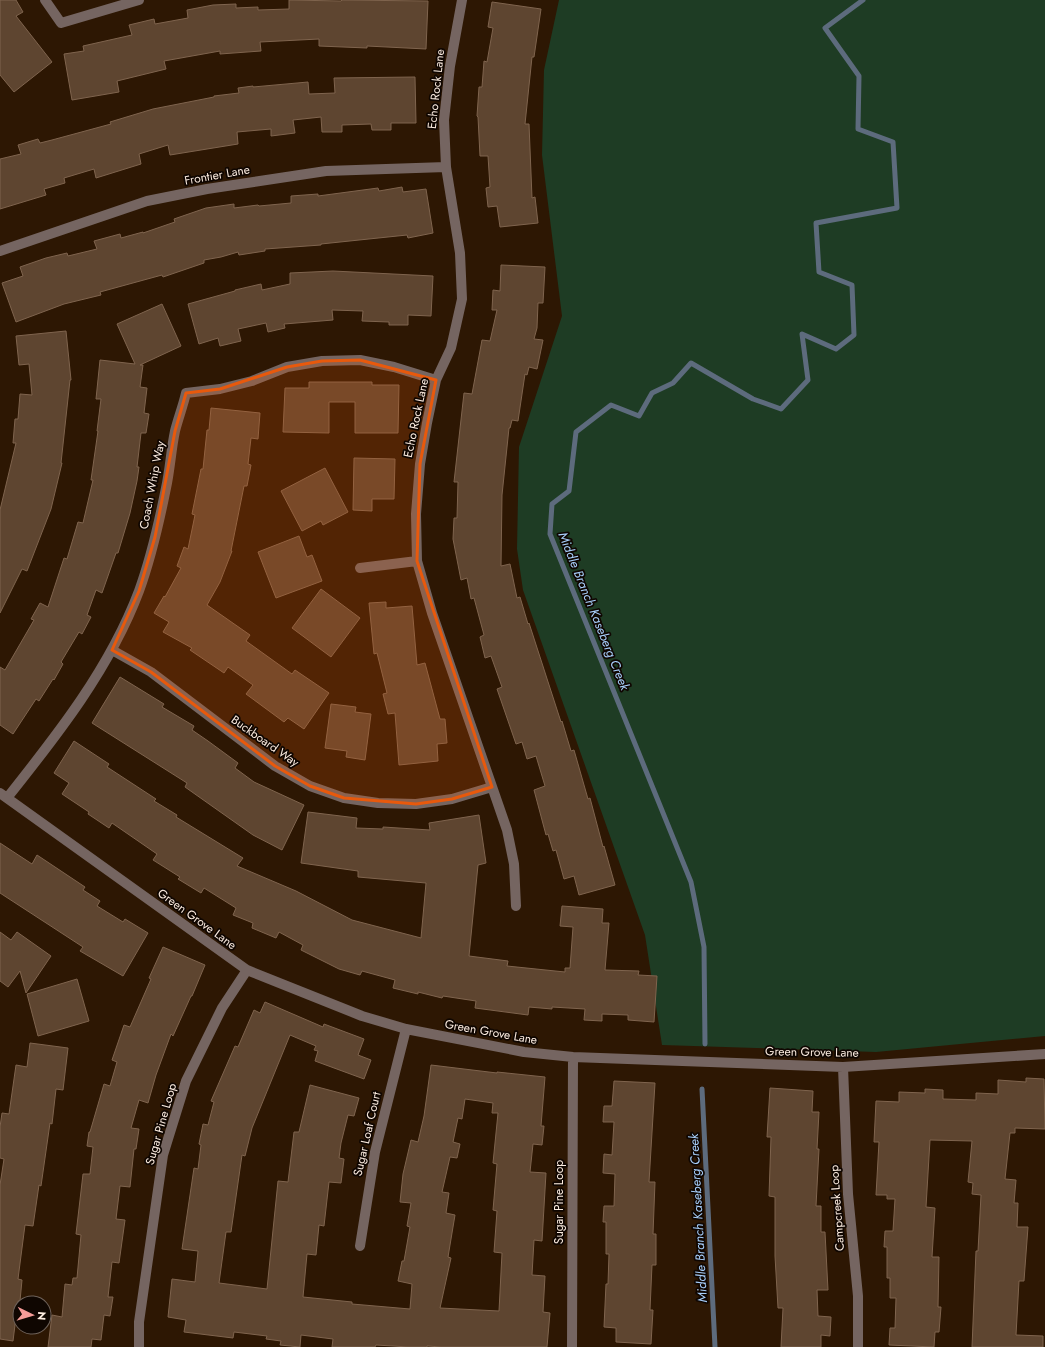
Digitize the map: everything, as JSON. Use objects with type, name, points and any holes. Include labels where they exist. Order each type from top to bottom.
[{"type":"street","points":[[45,0],[61,23],[139,0]]},
{"type":"street","name":"Echo Rock Lane","points":[[462,0],[450,66],[444,120],[446,167],[460,253],[462,298],[451,348],[436,380],[427,423],[420,464],[416,514],[417,561],[432,613],[507,830],[514,864],[516,906]]},
{"type":"street","name":"Frontier Lane","points":[[0,251],[147,201],[207,189],[326,171],[446,167]]},
{"type":"street","name":"Coach Whip Way","points":[[3,795],[38,759],[82,698],[112,650],[138,591],[155,538],[167,487],[176,431],[186,393],[220,388],[252,380],[287,367],[322,361],[360,360],[394,367],[436,380]]},
{"type":"street","points":[[360,568],[417,561]]},
{"type":"street","name":"Buckboard Way","points":[[112,650],[151,672],[188,699],[244,744],[275,766],[310,786],[344,798],[378,803],[416,804],[452,799],[492,787]]},
{"type":"street","name":"Green Grove Lane","points":[[3,795],[246,970],[362,1016],[406,1029],[524,1052],[573,1057],[843,1067],[1045,1054]]},
{"type":"street","name":"Sugar Pine Loop","points":[[139,1347],[139,1322],[163,1155],[186,1082],[222,1008],[246,970]]},
{"type":"street","name":"Sugar Loaf Court","points":[[360,1246],[375,1152],[406,1029]]},
{"type":"street","name":"Sugar Pine Loop","points":[[572,1347],[573,1057]]},
{"type":"street","name":"Campcreek Loop","points":[[843,1067],[848,1194],[858,1296],[858,1347]]},
{"type":"highlighted area","points":[[360,360],[436,380],[420,464],[417,561],[492,787],[452,799],[416,804],[344,798],[310,786],[275,766],[151,672],[112,650],[139,591],[155,537],[175,431],[186,393],[220,389],[287,367],[322,361]]},
{"type":"green space","points":[[559,0],[1045,0],[1045,1036],[876,1052],[662,1045],[645,935],[523,590],[517,549],[519,447],[562,316],[542,155],[544,70]]},
{"type":"building","points":[[0,0],[16,0],[23,12],[16,16],[52,62],[14,92],[0,75]]},
{"type":"building","points":[[289,0],[428,1],[426,49],[367,46],[367,48],[319,46],[319,39],[260,42],[261,51],[220,54],[220,51],[164,61],[166,69],[117,81],[119,92],[72,100],[64,54],[84,51],[83,46],[132,35],[129,25],[154,19],[155,24],[188,18],[187,10],[213,5],[236,4],[236,8],[258,7],[258,10],[289,9]]},
{"type":"building","points":[[492,2],[541,9],[534,57],[532,57],[525,124],[529,124],[532,198],[535,197],[538,223],[500,227],[497,206],[488,207],[486,188],[490,187],[488,156],[480,156],[477,116],[479,87],[482,87],[484,61],[487,62],[493,28],[488,27]]},
{"type":"building","points":[[415,77],[416,123],[391,123],[391,130],[372,130],[371,124],[342,125],[342,132],[322,132],[321,117],[293,120],[295,133],[271,136],[271,129],[237,132],[238,144],[170,155],[168,145],[139,154],[141,164],[96,178],[94,169],[64,178],[65,183],[44,189],[46,195],[0,209],[0,159],[21,154],[18,145],[38,139],[40,143],[52,140],[111,124],[110,122],[153,109],[214,96],[239,93],[238,88],[308,82],[309,94],[335,93],[334,78]]},
{"type":"building","points":[[402,187],[403,192],[426,189],[433,233],[408,238],[407,235],[321,245],[265,249],[265,251],[239,255],[238,252],[204,260],[204,263],[163,277],[162,275],[100,292],[101,295],[64,304],[16,322],[2,283],[23,276],[20,267],[46,258],[67,253],[68,256],[97,249],[94,241],[120,234],[121,238],[143,233],[175,222],[174,219],[206,208],[234,204],[234,208],[291,203],[291,196],[318,194],[318,196],[378,188],[379,191]]},
{"type":"building","points":[[501,265],[545,267],[543,303],[538,303],[537,328],[534,339],[543,340],[537,369],[529,367],[527,375],[525,374],[518,421],[512,420],[509,428],[502,495],[501,566],[510,564],[517,598],[520,597],[571,751],[574,750],[588,799],[590,798],[615,885],[579,895],[574,876],[564,879],[556,850],[553,851],[548,834],[546,835],[534,790],[545,786],[536,756],[527,759],[522,742],[516,744],[497,689],[502,687],[491,656],[485,658],[480,637],[484,635],[474,598],[471,599],[467,578],[461,580],[453,539],[454,518],[457,518],[458,482],[454,482],[464,393],[472,394],[482,340],[490,341],[497,310],[492,310],[493,290],[500,291]]},
{"type":"building","points":[[333,271],[433,276],[431,316],[408,315],[408,325],[389,325],[389,322],[362,321],[363,311],[332,310],[333,320],[284,324],[285,328],[268,332],[266,323],[238,329],[241,341],[220,346],[218,338],[199,344],[188,304],[261,284],[262,290],[290,284],[290,273]]},
{"type":"building","points":[[162,304],[181,346],[140,365],[143,365],[140,387],[147,388],[144,413],[149,414],[146,433],[141,433],[137,481],[130,513],[118,553],[116,553],[102,593],[96,590],[87,615],[91,617],[82,634],[79,632],[61,662],[63,664],[54,680],[53,679],[39,701],[36,699],[13,734],[0,725],[0,667],[5,670],[34,620],[31,619],[40,603],[48,607],[64,558],[67,559],[78,522],[83,523],[93,480],[91,480],[101,399],[96,399],[100,360],[135,364],[117,324]]},
{"type":"building","points":[[66,331],[71,380],[62,463],[51,509],[27,571],[22,569],[0,613],[0,510],[16,443],[13,443],[15,419],[18,419],[20,394],[32,395],[29,364],[19,365],[16,336]]},
{"type":"building","points":[[309,382],[372,382],[372,385],[399,385],[398,433],[355,433],[355,402],[329,402],[329,433],[283,432],[285,388],[309,388]]},
{"type":"building","points":[[211,408],[260,413],[258,439],[251,438],[248,464],[251,465],[247,486],[244,486],[232,551],[220,582],[207,605],[250,635],[246,641],[292,674],[295,670],[329,693],[304,729],[288,718],[284,722],[246,694],[253,685],[228,667],[224,673],[190,650],[192,648],[163,632],[169,622],[154,613],[164,596],[165,597],[181,568],[177,566],[184,547],[188,549],[195,515],[192,514],[201,469],[203,469]]},
{"type":"building","points":[[354,458],[395,459],[394,499],[372,499],[372,511],[353,510]]},
{"type":"building","points":[[325,468],[348,512],[323,525],[321,521],[302,531],[281,491]]},
{"type":"building","points":[[299,536],[307,557],[312,555],[322,581],[276,598],[258,552]]},
{"type":"building","points":[[321,589],[360,618],[331,657],[292,628]]},
{"type":"building","points":[[386,602],[386,608],[412,606],[417,665],[425,663],[440,719],[445,719],[447,743],[437,744],[438,761],[399,765],[395,713],[388,714],[383,694],[387,693],[377,653],[374,654],[369,603]]},
{"type":"building","points":[[120,677],[164,704],[162,707],[194,726],[192,730],[238,763],[235,768],[254,782],[304,805],[282,850],[253,835],[185,787],[187,783],[92,723]]},
{"type":"building","points":[[331,704],[356,707],[355,712],[371,714],[365,760],[346,757],[347,751],[325,748]]},
{"type":"building","points":[[74,741],[109,764],[107,767],[156,799],[154,801],[177,815],[176,817],[243,858],[237,866],[296,891],[352,920],[421,938],[426,883],[358,877],[358,871],[301,863],[308,812],[357,818],[356,828],[383,829],[383,827],[430,830],[429,823],[479,815],[486,863],[478,865],[469,956],[508,961],[507,966],[565,972],[565,968],[570,968],[573,927],[560,926],[562,906],[603,909],[602,923],[609,923],[605,970],[639,971],[638,975],[657,976],[654,1022],[628,1020],[628,1015],[602,1014],[602,1021],[584,1020],[585,1009],[529,1007],[528,1015],[475,1008],[476,1001],[443,996],[442,998],[418,992],[418,994],[393,988],[395,980],[362,971],[360,975],[339,969],[301,950],[303,945],[279,932],[276,938],[252,928],[253,923],[233,915],[236,908],[204,888],[201,893],[178,879],[180,877],[153,860],[157,854],[112,823],[109,828],[88,814],[89,812],[62,794],[69,783],[54,773]]},
{"type":"building","points":[[0,843],[32,864],[37,855],[85,887],[83,890],[100,901],[97,906],[123,922],[125,919],[148,933],[123,976],[80,951],[83,947],[0,893]]},
{"type":"building","points":[[0,932],[11,940],[17,932],[51,956],[26,993],[20,971],[8,987],[0,981]]},
{"type":"building","points":[[163,947],[205,965],[173,1036],[171,1034],[156,1075],[148,1103],[139,1100],[131,1128],[139,1129],[136,1149],[134,1149],[130,1187],[120,1186],[116,1219],[125,1220],[119,1263],[112,1262],[108,1297],[113,1297],[110,1316],[104,1315],[101,1340],[92,1339],[91,1347],[48,1347],[50,1335],[52,1335],[52,1315],[62,1317],[65,1284],[72,1285],[73,1278],[77,1278],[81,1235],[76,1234],[83,1174],[90,1174],[93,1147],[87,1146],[89,1132],[104,1084],[110,1086],[117,1062],[112,1060],[124,1025],[130,1027],[151,979],[149,978]]},
{"type":"building","points":[[77,979],[89,1021],[38,1036],[27,994]]},
{"type":"building","points":[[265,1002],[323,1027],[324,1024],[364,1039],[358,1055],[371,1060],[364,1079],[315,1061],[318,1051],[314,1050],[316,1046],[290,1035],[252,1128],[245,1156],[242,1155],[231,1232],[226,1232],[219,1283],[267,1289],[278,1181],[288,1182],[294,1132],[299,1132],[310,1085],[359,1098],[354,1116],[348,1115],[341,1143],[339,1158],[344,1159],[341,1183],[329,1182],[324,1226],[319,1225],[316,1255],[307,1254],[303,1297],[352,1302],[352,1304],[410,1309],[412,1284],[398,1281],[402,1261],[404,1261],[410,1227],[407,1226],[411,1203],[400,1202],[403,1174],[411,1140],[418,1142],[424,1116],[431,1065],[545,1077],[541,1126],[544,1126],[542,1145],[533,1144],[530,1172],[546,1173],[542,1241],[534,1240],[532,1275],[545,1276],[543,1312],[550,1313],[547,1347],[409,1347],[376,1345],[375,1347],[332,1347],[333,1339],[301,1335],[300,1347],[280,1345],[281,1341],[266,1339],[267,1336],[234,1332],[233,1338],[184,1332],[186,1320],[168,1317],[172,1279],[195,1282],[198,1251],[182,1249],[194,1168],[198,1169],[201,1145],[199,1144],[203,1124],[208,1125],[214,1102],[211,1101],[235,1046],[238,1047],[254,1010],[260,1013]],"holes":[[[465,1099],[493,1103],[492,1113],[498,1113],[493,1163],[497,1164],[493,1210],[497,1211],[494,1252],[502,1253],[499,1311],[440,1308],[451,1258],[448,1257],[455,1215],[446,1213],[449,1193],[442,1192],[450,1157],[457,1158],[460,1144],[453,1142],[458,1118],[462,1119]]]},
{"type":"building","points":[[30,1043],[68,1048],[63,1090],[56,1089],[52,1124],[50,1123],[41,1186],[39,1185],[33,1226],[25,1225],[18,1279],[22,1280],[21,1295],[12,1295],[13,1341],[0,1339],[0,1185],[4,1159],[0,1158],[0,1127],[2,1113],[9,1114],[16,1065],[27,1067]]},
{"type":"building","points":[[1026,1078],[1044,1079],[1045,1129],[1015,1128],[1015,1133],[1010,1133],[1005,1179],[1016,1180],[1014,1203],[1018,1203],[1017,1227],[1028,1227],[1024,1281],[1019,1281],[1016,1335],[1043,1336],[1043,1347],[972,1347],[976,1251],[978,1251],[981,1195],[972,1194],[973,1183],[968,1182],[972,1141],[930,1140],[926,1207],[935,1208],[932,1257],[939,1257],[938,1307],[941,1307],[939,1332],[935,1332],[934,1347],[889,1345],[890,1328],[895,1328],[896,1298],[890,1298],[890,1278],[887,1278],[887,1247],[884,1247],[885,1231],[893,1231],[895,1199],[887,1199],[887,1195],[876,1195],[879,1142],[874,1142],[876,1101],[899,1102],[899,1092],[925,1093],[925,1089],[943,1090],[943,1099],[976,1100],[976,1093],[998,1094],[998,1080],[1026,1082]]},
{"type":"building","points":[[614,1081],[655,1083],[649,1182],[655,1182],[653,1234],[656,1234],[656,1265],[652,1265],[650,1310],[653,1310],[651,1344],[616,1342],[616,1328],[604,1327],[609,1254],[606,1254],[606,1222],[603,1222],[604,1206],[614,1206],[615,1174],[603,1173],[604,1154],[612,1155],[614,1122],[603,1122],[604,1106],[612,1106]]},
{"type":"building","points":[[770,1088],[813,1091],[812,1112],[819,1112],[816,1206],[821,1206],[821,1232],[825,1232],[828,1290],[817,1290],[818,1316],[831,1317],[830,1336],[821,1335],[821,1347],[781,1347],[783,1308],[778,1308],[775,1256],[775,1197],[769,1196],[771,1137],[767,1137]]},
{"type":"waterway","name":"Middle Branch Kaseberg Creek","points":[[705,1044],[704,947],[691,882],[550,534],[552,504],[569,491],[576,432],[611,405],[639,416],[652,393],[673,383],[691,363],[753,399],[781,409],[808,380],[802,334],[836,349],[854,335],[852,285],[819,272],[816,223],[897,208],[893,142],[858,129],[859,76],[825,28],[863,0]]},
{"type":"waterway","name":"Middle Branch Kaseberg Creek","points":[[702,1089],[715,1347]]}]
